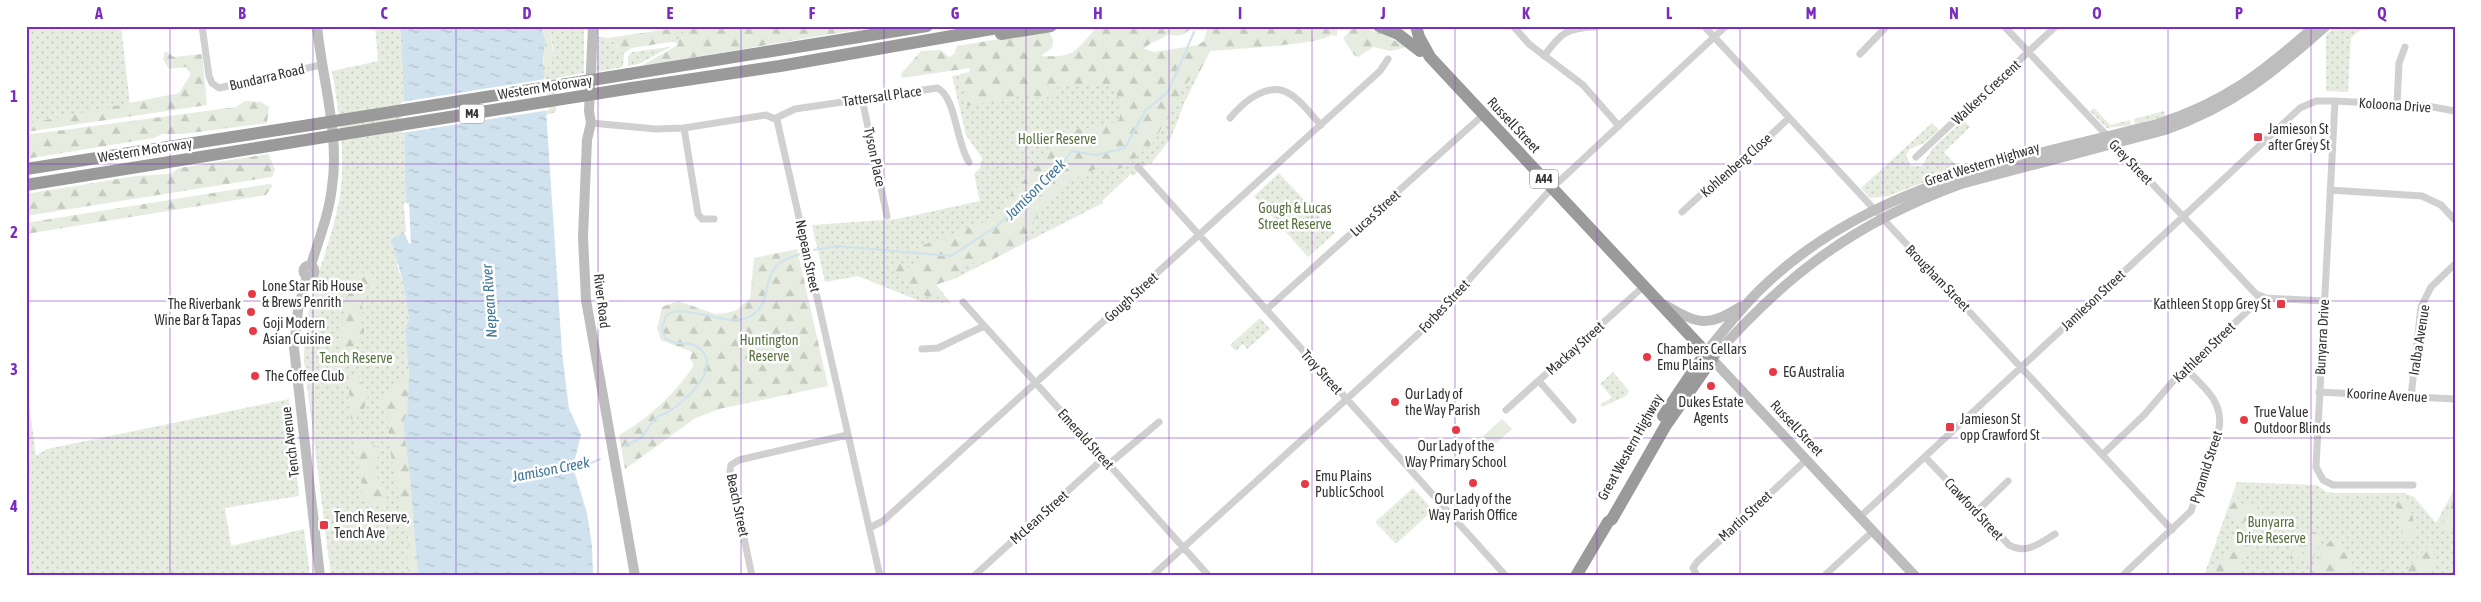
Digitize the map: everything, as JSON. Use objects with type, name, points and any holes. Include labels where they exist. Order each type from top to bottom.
[{"type":"highway","points":[[892,32],[907,26]]},
{"type":"highway","name":"Western Motorway","points":[[26,169],[927,26]]},
{"type":"highway","name":"Western Motorway","points":[[26,185],[1009,26]]},
{"type":"highway","name":"M4","points":[[892,46],[930,45],[1051,26]]},
{"type":"highway","points":[[1379,26],[1398,34],[1425,54]]},
{"type":"highway","name":"Russell Street","points":[[1403,26],[1425,54],[1709,356]]},
{"type":"highway","name":"Russell Street","points":[[1416,26],[1425,54]]},
{"type":"highway","name":"Great Western Highway","points":[[1576,576],[1608,522],[1656,428],[1678,391],[1709,356]]},
{"type":"main road","points":[[317,26],[321,65]]},
{"type":"main road","name":"River Road","points":[[593,26],[589,111],[592,123],[587,140],[583,237],[586,300],[635,576]]},
{"type":"main road","name":"Great Western Highway","points":[[1709,356],[1805,267],[1842,241],[1880,218],[1961,184],[2172,120],[2229,94],[2254,78],[2315,26]]},
{"type":"main road","name":"Great Western Highway","points":[[1709,356],[1747,303],[1767,283],[1810,247],[1873,210],[1904,195],[1953,177],[2184,124],[2235,99],[2279,67],[2326,26]]},
{"type":"main road","name":"Tench Avenue","points":[[320,576],[294,348],[298,310],[308,276],[315,272],[311,265],[332,186],[334,152],[330,111],[321,65]]},
{"type":"main road","name":"Russell Street","points":[[1658,301],[1691,320],[1703,323],[1719,320],[1747,303]]},
{"type":"main road","name":"Russell Street","points":[[1709,356],[1915,576]]},
{"type":"street","name":"Bundarra Road","points":[[202,26],[209,76],[212,83],[219,88],[321,65]]},
{"type":"street","points":[[1513,26],[1528,44],[1583,86],[1619,126]]},
{"type":"street","name":"Brougham Street","points":[[1704,26],[1880,218],[2022,367],[2172,530]]},
{"type":"street","name":"Forbes Street","points":[[1152,576],[1431,322],[1552,188],[1726,26]]},
{"type":"street","points":[[1860,54],[1887,26]]},
{"type":"street","name":"Grey Street","points":[[2004,26],[2260,296]]},
{"type":"street","name":"Walkers Crescent","points":[[1916,157],[2056,26]]},
{"type":"street","points":[[1544,56],[1566,31],[1594,27]]},
{"type":"street","points":[[2396,104],[2399,63],[2405,47]]},
{"type":"street","name":"Gough Street","points":[[869,528],[883,521],[1036,384],[1380,72],[1388,59]]},
{"type":"street","name":"Tattersall Place","points":[[776,118],[795,109],[935,88],[942,90],[948,98],[960,146],[969,162]]},
{"type":"street","points":[[1230,118],[1252,98],[1266,91],[1279,90],[1292,95],[1320,125]]},
{"type":"street","name":"Tyson Place","points":[[862,99],[888,216]]},
{"type":"street","name":"Jamieson Street","points":[[1860,517],[2300,108],[2316,101],[2335,101]]},
{"type":"street","name":"Koloona Drive","points":[[2335,101],[2433,107],[2455,111]]},
{"type":"street","name":"Bunyarra Drive","points":[[2335,101],[2316,464],[2323,480],[2337,486],[2413,485]]},
{"type":"street","points":[[592,123],[656,129],[684,128],[766,115],[776,118]]},
{"type":"street","name":"Lucas Street","points":[[1266,310],[1483,115]]},
{"type":"street","name":"Nepean Street","points":[[776,118],[779,124],[880,576]]},
{"type":"street","name":"Kohlenberg Close","points":[[1682,212],[1704,192],[1717,185],[1789,118]]},
{"type":"street","points":[[684,128],[697,210],[702,219],[714,219]]},
{"type":"street","name":"Troy Street","points":[[1138,167],[1506,576]]},
{"type":"street","points":[[2330,190],[2422,196],[2441,205],[2455,220]]},
{"type":"street","name":"Iralba Avenue","points":[[2411,397],[2421,308],[2431,287],[2455,264]]},
{"type":"street","name":"Mackay Street","points":[[1506,410],[1644,286]]},
{"type":"street","points":[[2260,296],[2324,301]]},
{"type":"street","name":"Kathleen Street","points":[[2103,454],[2144,415],[2186,369],[2255,304],[2260,296]]},
{"type":"street","name":"Emerald Street","points":[[963,302],[1209,576]]},
{"type":"street","points":[[922,349],[938,348],[984,326]]},
{"type":"street","name":"Pyramid Street","points":[[2122,576],[2188,516],[2194,506],[2220,423],[2216,403],[2186,369]]},
{"type":"street","points":[[1539,381],[1573,420]]},
{"type":"street","name":"Koorine Avenue","points":[[2319,392],[2455,399]]},
{"type":"street","name":"McLean Street","points":[[974,576],[1107,461],[1159,422]]},
{"type":"street","name":"Beach Street","points":[[752,576],[730,471],[731,465],[739,460],[847,435]]},
{"type":"street","name":"Crawford Street","points":[[1925,457],[1976,512],[2014,548],[2029,549],[2055,534]]},
{"type":"street","name":"Martin Street","points":[[1697,576],[1693,568],[1697,562],[1806,460]]},
{"type":"street","points":[[1976,512],[2008,481]]},
{"type":"street","points":[[1824,576],[1873,531]]},
{"type":"green space","points":[[26,26],[121,26],[131,114],[26,130]]},
{"type":"green space","name":"Tench Reserve","points":[[375,26],[400,26],[403,70],[406,232],[397,266],[403,282],[409,320],[405,329],[409,376],[407,414],[403,422],[410,476],[418,576],[331,576],[304,361],[305,339],[312,298],[334,222],[341,185],[341,136],[332,71],[378,61]]},
{"type":"green space","points":[[541,26],[550,26],[553,51],[551,66],[543,70],[545,39]]},
{"type":"green space","points":[[550,26],[584,26],[584,73],[556,78],[556,112],[546,115],[543,70],[552,62],[553,57]]},
{"type":"green space","points":[[688,26],[678,45],[675,42],[670,42],[676,28]]},
{"type":"green space","points":[[688,26],[880,26],[641,66],[678,45],[680,37]]},
{"type":"green space","points":[[1192,26],[1184,34],[1168,34],[1144,49],[1154,52],[1198,45],[1204,41],[1207,30],[1204,26],[1337,26],[1337,36],[1331,35],[1294,44],[1210,51],[1200,71],[1195,73],[1186,84],[1153,143],[1137,156],[1130,166],[1110,171],[1097,168],[1061,188],[1035,219],[1026,242],[986,263],[977,261],[965,266],[958,275],[936,285],[942,292],[936,299],[919,292],[896,275],[893,266],[897,261],[908,268],[913,268],[921,257],[918,247],[987,221],[1040,163],[1053,140],[1077,129],[1104,126],[1119,120],[1121,112],[1121,105],[1116,94],[1112,89],[1101,84],[1082,87],[1059,87],[1043,100],[1029,94],[968,106],[964,101],[964,90],[960,88],[958,81],[960,74],[969,72],[970,68],[902,78],[901,74],[921,51],[941,50],[949,57],[954,54],[957,46],[1046,31],[1052,36],[1053,45],[1052,48],[1041,56],[1061,56],[1079,47],[1097,27]]},
{"type":"green space","points":[[1354,26],[1382,33],[1406,47],[1391,51],[1373,47],[1358,57],[1354,55],[1343,38]]},
{"type":"green space","points":[[2336,26],[2365,26],[2351,38],[2348,92],[2326,91],[2326,35]]},
{"type":"green space","points":[[676,28],[670,42],[632,48],[624,53],[616,50],[617,42],[606,41],[603,37],[608,38]]},
{"type":"green space","points":[[598,37],[603,37],[606,41],[617,42],[616,50],[624,53],[623,67],[596,72]]},
{"type":"green space","points":[[670,47],[639,64],[628,66],[628,57],[632,52]]},
{"type":"green space","points":[[165,51],[174,57],[202,54],[207,105],[26,132],[26,124],[179,93],[191,74],[186,67],[169,69],[163,59]]},
{"type":"green space","name":"Hollier Reserve","points":[[1210,51],[1185,101],[1171,138],[1150,165],[1148,163],[1133,176],[1131,174],[1102,201],[1103,203],[956,278],[936,285],[951,303],[922,302],[858,276],[825,282],[812,225],[897,219],[980,201],[974,174],[980,168],[982,158],[966,135],[952,76],[1027,65]]},
{"type":"green space","points":[[245,101],[261,102],[269,107],[267,123],[183,134],[162,134],[154,138],[26,159],[26,135],[236,107]]},
{"type":"green space","points":[[2094,108],[2110,125],[2130,120],[2131,125],[2107,128],[2090,111]]},
{"type":"green space","points":[[2164,111],[2165,116],[2135,125],[2134,119]]},
{"type":"green space","points":[[1963,120],[1970,127],[1944,152],[1959,169],[1888,196],[1870,198],[1861,188],[1932,123],[1939,130],[1924,143],[1910,149],[1906,155],[1911,166],[1922,166],[1932,149]]},
{"type":"green space","points":[[268,154],[275,169],[272,177],[26,216],[26,194],[136,176],[170,174],[179,168]]},
{"type":"green space","name":"Gough & Lucas Street Reserve","points":[[1279,173],[1335,233],[1308,257],[1254,196]]},
{"type":"green space","points":[[269,184],[273,185],[266,195],[26,234],[26,223]]},
{"type":"green space","name":"Huntington Reserve","points":[[797,249],[828,386],[719,409],[694,419],[625,469],[619,435],[630,429],[661,404],[679,386],[694,365],[690,359],[692,352],[661,340],[657,328],[662,307],[678,301],[715,314],[737,310],[750,298],[754,258]]},
{"type":"green space","points":[[361,272],[376,279],[375,285],[369,285],[360,297],[363,311],[360,320],[364,329],[364,338],[353,346],[347,367],[340,370],[333,367],[332,362],[339,353],[342,323],[353,273]]},
{"type":"green space","points":[[1260,318],[1270,329],[1247,349],[1243,344],[1236,351],[1230,345]]},
{"type":"green space","points":[[356,371],[364,391],[368,392],[368,396],[360,414],[355,419],[351,419],[350,387]]},
{"type":"green space","points":[[1613,372],[1629,391],[1626,396],[1602,407],[1601,404],[1611,398],[1611,396],[1600,384]]},
{"type":"green space","points":[[409,376],[407,414],[403,422],[410,476],[418,576],[410,576],[408,569],[407,530],[404,525],[391,455],[387,415],[380,402],[398,381]]},
{"type":"green space","points":[[26,381],[36,456],[47,449],[289,399],[299,496],[225,508],[231,546],[304,529],[310,576],[26,576]]},
{"type":"green space","points":[[1502,419],[1512,429],[1490,449],[1480,439]]},
{"type":"green space","points":[[355,432],[380,449],[376,462],[368,466],[385,487],[387,500],[384,505],[363,503],[360,469],[353,435]]},
{"type":"green space","name":"Bunyarra Drive Reserve","points":[[2455,461],[2455,576],[2204,576],[2237,482],[2316,485],[2327,492],[2335,493],[2404,493],[2414,497],[2436,523],[2453,492]]},
{"type":"green space","points":[[2237,482],[2245,482],[2236,501],[2238,504],[2253,503],[2258,506],[2259,514],[2255,522],[2250,524],[2234,518],[2227,511]]},
{"type":"green space","points":[[1413,488],[1433,510],[1396,544],[1375,522]]},
{"type":"green space","points":[[2399,498],[2411,510],[2414,529],[2411,540],[2407,540],[2401,531],[2401,514],[2395,506]]},
{"type":"green space","points":[[2455,499],[2455,523],[2447,533],[2443,532],[2442,523]]},
{"type":"green space","points":[[2238,531],[2259,536],[2260,540],[2243,561],[2235,576],[2211,576],[2214,564],[2231,549],[2231,534]]},
{"type":"green space","points":[[2314,532],[2318,534],[2321,540],[2313,559],[2307,564],[2305,560],[2306,548],[2297,559],[2292,561],[2290,558],[2294,547],[2304,534]]},
{"type":"green space","points":[[2333,538],[2341,538],[2344,552],[2353,558],[2351,571],[2345,576],[2318,574],[2316,567],[2324,547]]},
{"type":"green space","points":[[2429,546],[2433,546],[2437,551],[2430,576],[2405,576],[2411,564]]},
{"type":"green space","points":[[2369,569],[2385,570],[2380,576],[2363,576],[2364,572]]},
{"type":"water","name":"Nepean River","points":[[400,26],[541,26],[545,39],[543,64],[562,352],[569,409],[581,435],[573,467],[587,513],[592,546],[593,576],[418,576],[410,476],[403,422],[407,413],[409,376],[405,329],[409,320],[403,282],[391,239],[406,232],[403,70]]},
{"type":"pier","points":[[546,79],[549,110],[402,133],[401,102]]},
{"type":"pier","points":[[404,203],[409,203],[411,243],[409,244],[404,232],[406,232]]},
{"type":"waterway","name":"Jamison Creek","points":[[814,250],[837,246],[951,256],[997,226],[1059,168],[1072,151],[1096,155],[1125,148],[1145,111],[1168,92],[1194,32]]},
{"type":"waterway","name":"Jamison Creek","points":[[625,445],[639,439],[656,418],[670,411],[684,400],[698,386],[706,369],[707,360],[699,348],[694,345],[669,341],[665,338],[662,328],[666,316],[673,312],[682,311],[716,318],[739,320],[749,317],[761,306],[775,268],[788,258],[803,253]]},
{"type":"waterway","name":"Jamison Creek","points":[[571,467],[589,464],[600,459]]},
{"type":"place","name":"Jamieson St after Grey St","points":[[2258,137]]},
{"type":"place","name":"Lone Star Rib House & Brews Penrith","points":[[252,294]]},
{"type":"place","name":"Kathleen St opp Grey St","points":[[2281,304]]},
{"type":"place","name":"The Riverbank Wine Bar & Tapas","points":[[251,312]]},
{"type":"place","name":"Goji Modern Asian Cuisine","points":[[253,331]]},
{"type":"place","name":"Chambers Cellars Emu Plains","points":[[1647,357]]},
{"type":"place","name":"EG Australia","points":[[1773,372]]},
{"type":"place","name":"The Coffee Club","points":[[255,376]]},
{"type":"place","name":"Dukes Estate Agents","points":[[1711,386]]},
{"type":"place","name":"Our Lady of the Way Parish","points":[[1395,402]]},
{"type":"place","name":"True Value Outdoor Blinds","points":[[2244,420]]},
{"type":"place","name":"Jamieson St opp Crawford St","points":[[1950,427]]},
{"type":"place","name":"Our Lady of the Way Primary School","points":[[1456,430]]},
{"type":"place","name":"Our Lady of the Way Parish Office","points":[[1473,483]]},
{"type":"place","name":"Emu Plains Public School","points":[[1305,484]]},
{"type":"place","name":"Tench Reserve, Tench Ave","points":[[324,525]]}]
